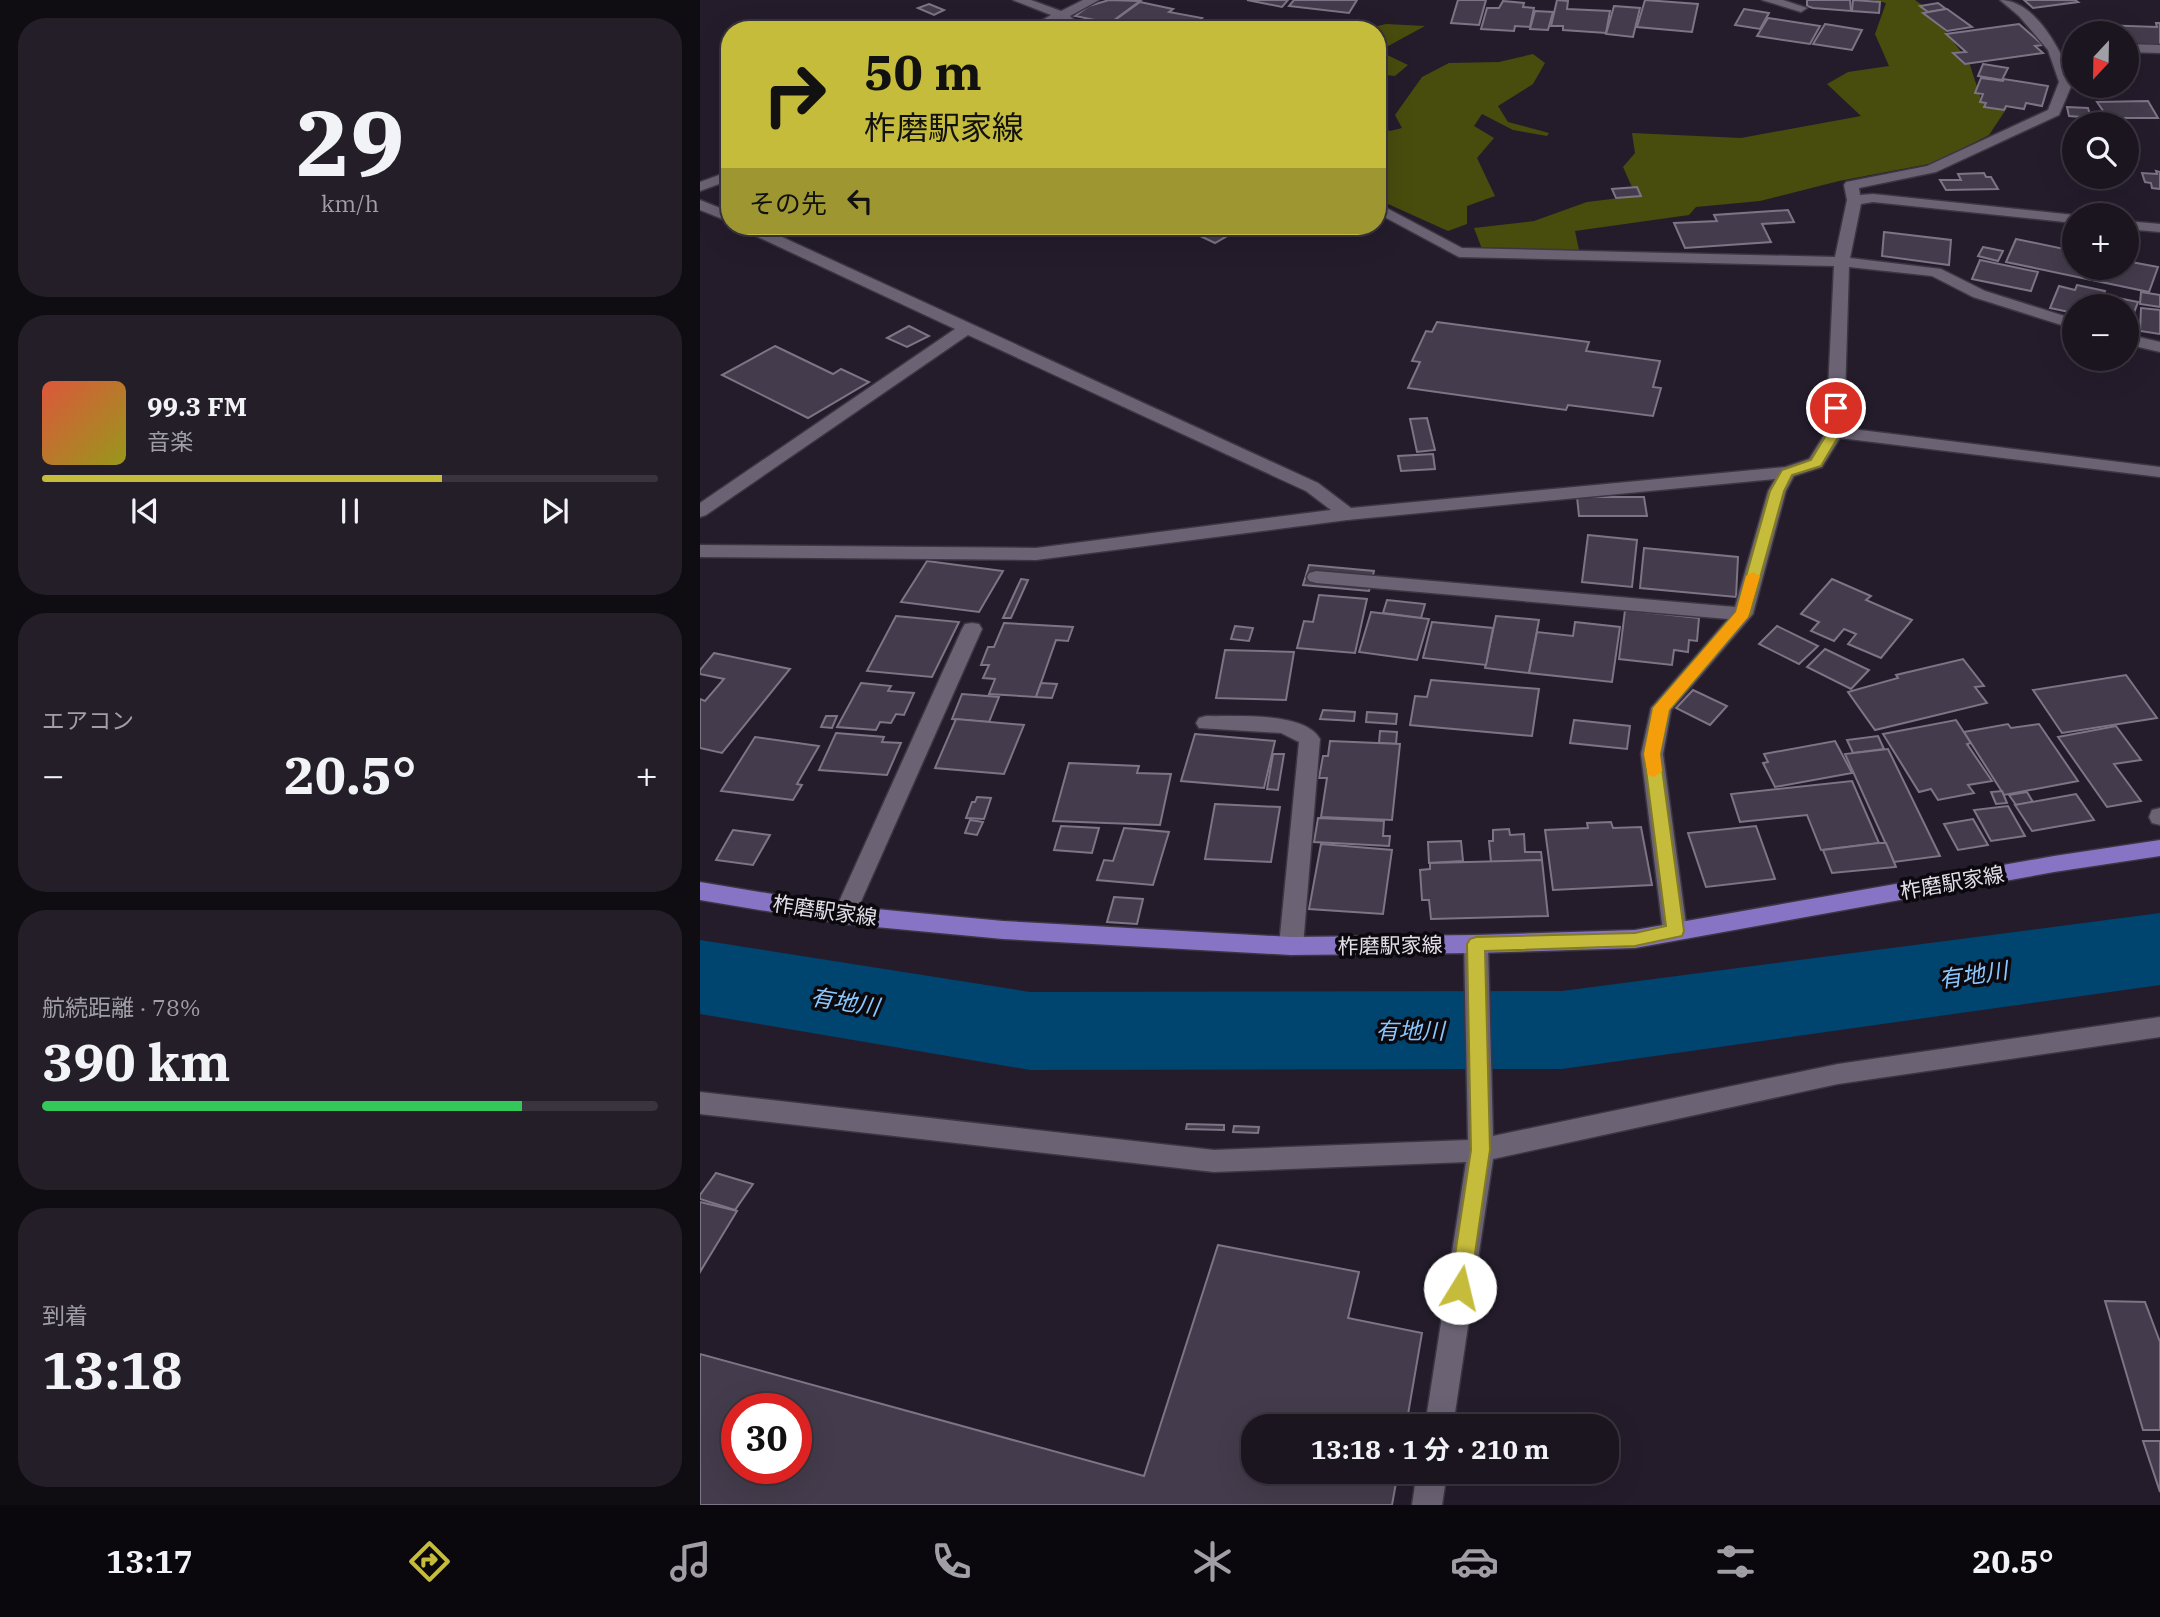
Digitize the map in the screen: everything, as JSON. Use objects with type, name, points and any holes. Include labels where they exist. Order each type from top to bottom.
[{"type":"main road","name":"柞磨駅家線","points":[[700,891],[844,915],[1003,930],[1290,946],[1476,944],[1635,939],[2053,864],[2160,848]]},
{"type":"street","points":[[1019,0],[1059,14],[1068,21]]},
{"type":"street","points":[[1047,21],[1093,0]]},
{"type":"street","points":[[1768,0],[1801,8]]},
{"type":"street","points":[[700,551],[1036,554],[1347,514],[1787,472],[1816,463],[1835,432],[1842,262],[1854,200],[1852,185],[1931,169],[2054,112],[2066,82],[2054,49],[2023,13],[2006,0]]},
{"type":"street","points":[[2139,48],[2160,49]]},
{"type":"street","points":[[2054,49],[2062,49]]},
{"type":"street","points":[[700,187],[721,179]]},
{"type":"street","points":[[1854,200],[1872,198],[2062,218]]},
{"type":"street","points":[[700,204],[721,214]]},
{"type":"street","points":[[1386,212],[1459,252],[1842,262],[1936,272],[1979,294],[2062,320]]},
{"type":"street","points":[[2139,226],[2160,228]]},
{"type":"street","points":[[766,235],[1312,488],[1347,514]]},
{"type":"street","points":[[700,511],[967,328]]},
{"type":"street","points":[[2139,343],[2160,347]]},
{"type":"street","points":[[1835,432],[2160,472]]},
{"type":"street","points":[[1675,931],[1652,754],[1661,708],[1743,614],[1777,491],[1787,472]]},
{"type":"street","points":[[1316,578],[1743,614]]},
{"type":"street","points":[[844,915],[972,629]]},
{"type":"street","points":[[1206,723],[1285,726],[1310,738],[1290,946]]},
{"type":"street","points":[[1441,1414],[1481,1150],[1476,944]]},
{"type":"street","points":[[700,1103],[1214,1161],[1481,1150],[1838,1074],[2160,1027]]},
{"type":"street","points":[[1427,1505],[1430,1484]]},
{"type":"shaded area","points":[[1874,0],[1915,0],[1928,9],[1969,62],[1981,99],[2007,108],[1989,135],[1934,163],[1839,181],[1760,201],[1696,207],[1689,215],[1575,231],[1579,250],[1482,249],[1474,228],[1534,221],[1587,202],[1636,196],[1623,167],[1635,153],[1632,133],[1741,138],[1861,116],[1827,84],[1848,72],[1889,66],[1875,34],[1886,3]]},
{"type":"shaded area","points":[[1386,24],[1425,26],[1386,47]]},
{"type":"shaded area","points":[[1386,54],[1408,65],[1395,76],[1386,75]]},
{"type":"shaded area","points":[[1533,54],[1545,63],[1533,84],[1498,106],[1508,122],[1549,133],[1547,136],[1513,130],[1482,114],[1474,126],[1494,138],[1477,158],[1495,196],[1467,206],[1467,224],[1448,231],[1386,203],[1386,129],[1390,131],[1402,128],[1395,115],[1422,77],[1449,63],[1499,62]]},
{"type":"building","points":[[1109,0],[1140,1],[1113,21],[1075,16],[1089,6]]},
{"type":"building","points":[[1247,0],[1288,0],[1282,7]]},
{"type":"building","points":[[1294,0],[1357,0],[1349,13],[1289,6]]},
{"type":"building","points":[[1458,0],[1486,0],[1479,25],[1451,23]]},
{"type":"building","points":[[1557,0],[1568,1],[1567,9],[1610,11],[1606,33],[1563,30],[1563,26],[1551,26]]},
{"type":"building","points":[[1645,0],[1698,4],[1692,32],[1637,27]]},
{"type":"building","points":[[1807,0],[1850,0],[1851,11],[1813,8],[1807,6]]},
{"type":"building","points":[[1853,0],[1880,2],[1879,13],[1852,11]]},
{"type":"building","points":[[2024,0],[2075,0],[2078,2],[2033,8]]},
{"type":"building","points":[[1503,1],[1524,3],[1523,7],[1534,8],[1530,27],[1515,26],[1514,31],[1481,29],[1487,8],[1499,8]]},
{"type":"building","points":[[1140,2],[1173,9],[1169,12],[1202,18],[1198,21],[1114,21]]},
{"type":"building","points":[[1938,3],[1946,9],[1928,12],[1920,6]]},
{"type":"building","points":[[929,4],[944,10],[934,15],[918,8]]},
{"type":"building","points":[[1614,6],[1640,8],[1633,37],[1606,34]]},
{"type":"building","points":[[1744,9],[1769,13],[1760,29],[1735,25]]},
{"type":"building","points":[[1947,9],[1972,27],[1947,31],[1923,13]]},
{"type":"building","points":[[1535,11],[1553,12],[1548,30],[1530,29]]},
{"type":"building","points":[[1768,18],[1820,26],[1810,44],[1757,36]]},
{"type":"building","points":[[2156,23],[2160,23],[2160,45],[2139,44],[2139,26],[2157,27]]},
{"type":"building","points":[[1825,24],[1862,30],[1852,50],[1813,44]]},
{"type":"building","points":[[2019,24],[2043,45],[2035,46],[2043,53],[1965,64],[1953,53],[1966,52],[1946,34]]},
{"type":"building","points":[[1983,64],[2008,68],[2002,80],[1978,76]]},
{"type":"building","points":[[1981,78],[2048,86],[2042,106],[2026,103],[2024,109],[2006,106],[2004,110],[1984,107],[1986,103],[1980,102],[1983,94],[1975,93]]},
{"type":"building","points":[[2148,101],[2158,118],[2139,118],[2139,112],[2104,112],[2097,102]]},
{"type":"building","points":[[2067,107],[2088,108],[2089,112],[2068,112]]},
{"type":"building","points":[[2156,171],[2160,172],[2160,189],[2152,188],[2151,183],[2145,182],[2142,173],[2157,174]]},
{"type":"building","points":[[1984,173],[1986,177],[1991,177],[1998,189],[1946,190],[1940,180],[1961,180],[1958,174]]},
{"type":"building","points":[[1637,187],[1641,196],[1616,198],[1612,189]]},
{"type":"building","points":[[1788,210],[1794,222],[1762,224],[1771,242],[1685,248],[1674,223],[1717,221],[1714,215]]},
{"type":"building","points":[[1884,232],[1951,240],[1949,265],[1882,256]]},
{"type":"building","points":[[1202,235],[1229,235],[1215,243],[1200,236]]},
{"type":"building","points":[[2016,239],[2062,249],[2062,274],[2006,262]]},
{"type":"building","points":[[1983,247],[2003,251],[1998,261],[1978,256]]},
{"type":"building","points":[[1980,260],[2038,272],[2031,291],[1972,279]]},
{"type":"building","points":[[2139,263],[2158,267],[2149,292],[2092,280],[2139,280]]},
{"type":"building","points":[[2077,285],[2105,291],[2104,294],[2062,294],[2062,310],[2050,308],[2059,286],[2075,290]]},
{"type":"building","points":[[2141,292],[2160,295],[2160,307],[2140,304]]},
{"type":"building","points":[[2141,308],[2160,310],[2160,334],[2140,331]]},
{"type":"building","points":[[1437,322],[1589,342],[1586,351],[1660,361],[1653,387],[1661,388],[1653,416],[1568,405],[1566,410],[1408,388],[1420,362],[1412,361],[1426,331],[1432,332]]},
{"type":"building","points":[[909,326],[929,336],[907,347],[887,338]]},
{"type":"building","points":[[775,346],[833,374],[841,369],[869,382],[808,418],[722,375]]},
{"type":"building","points":[[1427,418],[1435,450],[1417,452],[1410,419]]},
{"type":"building","points":[[1433,454],[1435,469],[1401,471],[1398,456]]},
{"type":"building","points":[[1577,497],[1644,497],[1647,516],[1579,516]]},
{"type":"building","points":[[1588,535],[1637,540],[1632,587],[1582,582]]},
{"type":"building","points":[[1644,548],[1738,557],[1736,597],[1640,588]]},
{"type":"building","points":[[927,561],[1003,571],[979,612],[901,602]]},
{"type":"building","points":[[1309,565],[1374,571],[1369,591],[1303,585]]},
{"type":"building","points":[[1021,579],[1028,580],[1011,618],[1003,618]]},
{"type":"building","points":[[1832,579],[1871,596],[1866,600],[1912,620],[1881,658],[1848,644],[1856,634],[1844,629],[1834,641],[1811,631],[1819,622],[1801,614]]},
{"type":"building","points":[[1319,595],[1367,599],[1355,653],[1297,648],[1304,621],[1313,622]]},
{"type":"building","points":[[1387,600],[1425,604],[1421,618],[1383,613]]},
{"type":"building","points":[[1625,610],[1699,618],[1697,641],[1689,640],[1688,652],[1674,650],[1672,665],[1619,659]]},
{"type":"building","points":[[1371,612],[1429,619],[1417,660],[1359,652]]},
{"type":"building","points":[[896,616],[959,622],[932,677],[867,671]]},
{"type":"building","points":[[1496,616],[1539,620],[1529,673],[1485,668]]},
{"type":"building","points":[[1432,622],[1493,628],[1486,665],[1423,658]]},
{"type":"building","points":[[1575,622],[1620,627],[1612,682],[1529,673],[1537,632],[1573,636]]},
{"type":"building","points":[[1004,623],[1073,627],[1068,641],[1056,640],[1036,697],[989,694],[995,679],[983,678],[989,665],[981,665],[988,647],[994,647]]},
{"type":"building","points":[[1235,626],[1253,628],[1249,641],[1231,639]]},
{"type":"building","points":[[1777,626],[1818,646],[1799,664],[1759,644]]},
{"type":"building","points":[[1825,649],[1869,670],[1851,689],[1807,667]]},
{"type":"building","points":[[1225,650],[1294,652],[1286,700],[1216,698]]},
{"type":"building","points":[[714,653],[790,669],[722,753],[700,748],[700,699],[705,701],[724,679],[700,674],[700,670]]},
{"type":"building","points":[[1963,659],[1984,686],[1975,687],[1987,703],[1875,730],[1848,692],[1898,678],[1896,675]]},
{"type":"building","points":[[2126,675],[2157,718],[2062,733],[2033,690]]},
{"type":"building","points":[[1431,680],[1539,689],[1532,736],[1410,725],[1415,696],[1427,697]]},
{"type":"building","points":[[861,683],[891,686],[888,691],[914,693],[904,715],[896,714],[891,723],[880,722],[876,730],[837,727]]},
{"type":"building","points":[[1041,683],[1057,684],[1052,698],[1036,697]]},
{"type":"building","points":[[1693,690],[1727,706],[1710,725],[1676,708]]},
{"type":"building","points":[[962,694],[999,697],[989,722],[952,719]]},
{"type":"building","points":[[1323,710],[1355,712],[1354,721],[1320,719]]},
{"type":"building","points":[[1367,712],[1397,714],[1396,724],[1366,722]]},
{"type":"building","points":[[826,716],[837,716],[832,728],[821,727]]},
{"type":"building","points":[[956,719],[1024,725],[1004,774],[935,768]]},
{"type":"building","points":[[1574,720],[1630,726],[1627,749],[1570,743]]},
{"type":"building","points":[[1956,720],[1971,743],[1967,744],[1992,781],[1968,785],[1974,793],[1938,800],[1931,789],[1919,792],[1883,734]]},
{"type":"building","points":[[2008,724],[2011,728],[2039,724],[2078,781],[2004,795],[1964,732]]},
{"type":"building","points":[[2116,726],[2141,760],[2114,764],[2141,801],[2107,807],[2058,737]]},
{"type":"building","points":[[1380,731],[1397,732],[1396,744],[1379,743]]},
{"type":"building","points":[[836,733],[884,737],[882,742],[901,743],[887,775],[819,770]]},
{"type":"building","points":[[1195,734],[1275,741],[1264,788],[1181,781]]},
{"type":"building","points":[[1878,736],[1884,749],[1853,753],[1847,740]]},
{"type":"building","points":[[755,737],[819,746],[797,784],[802,785],[793,800],[721,791]]},
{"type":"building","points":[[1330,741],[1400,744],[1392,820],[1321,817],[1327,778],[1319,778],[1323,756],[1328,756]]},
{"type":"building","points":[[1835,741],[1852,773],[1775,787],[1763,763],[1768,762],[1764,754]]},
{"type":"building","points":[[1888,749],[1940,856],[1894,862],[1845,754]]},
{"type":"building","points":[[1273,754],[1284,754],[1278,790],[1267,789]]},
{"type":"building","points":[[1069,763],[1139,766],[1137,773],[1171,774],[1160,825],[1053,821]]},
{"type":"building","points":[[1852,781],[1879,843],[1821,850],[1807,815],[1740,822],[1731,794]]},
{"type":"building","points":[[2002,791],[2007,803],[1996,804],[1991,792]]},
{"type":"building","points":[[2027,792],[2033,802],[2016,805],[2009,795]]},
{"type":"building","points":[[2076,794],[2094,820],[2032,831],[2015,805]]},
{"type":"building","points":[[977,797],[991,798],[984,819],[966,818],[972,802],[975,802]]},
{"type":"building","points":[[1215,804],[1280,807],[1271,862],[1205,859]]},
{"type":"building","points":[[2008,806],[2025,836],[1991,841],[1974,810]]},
{"type":"building","points":[[1318,818],[1384,821],[1383,836],[1390,836],[1389,846],[1314,842]]},
{"type":"building","points":[[1973,819],[1988,845],[1958,850],[1944,824]]},
{"type":"building","points":[[970,820],[983,822],[977,835],[965,833]]},
{"type":"building","points":[[1611,822],[1613,828],[1641,827],[1652,885],[1553,890],[1545,830],[1588,828],[1587,823]]},
{"type":"building","points":[[1061,826],[1099,828],[1092,853],[1054,850]]},
{"type":"building","points":[[1756,826],[1775,879],[1706,887],[1688,833]]},
{"type":"building","points":[[1124,828],[1169,832],[1153,885],[1097,880],[1104,860],[1113,861]]},
{"type":"building","points":[[1509,829],[1510,835],[1524,834],[1525,852],[1541,852],[1542,860],[1491,862],[1489,841],[1493,841],[1493,830]]},
{"type":"building","points":[[733,830],[770,835],[753,865],[716,860]]},
{"type":"building","points":[[1461,841],[1463,861],[1429,863],[1428,842]]},
{"type":"building","points":[[1886,843],[1896,867],[1832,873],[1823,850]]},
{"type":"building","points":[[1321,844],[1392,850],[1383,914],[1309,909]]},
{"type":"building","points":[[1542,860],[1548,916],[1431,919],[1429,900],[1422,900],[1420,870],[1430,869],[1430,863]]},
{"type":"building","points":[[1114,897],[1143,899],[1137,924],[1107,922]]},
{"type":"building","points":[[1187,1124],[1224,1125],[1224,1130],[1186,1129]]},
{"type":"building","points":[[1234,1126],[1259,1127],[1258,1133],[1233,1132]]},
{"type":"building","points":[[716,1173],[753,1184],[735,1210],[700,1199]]},
{"type":"building","points":[[700,1202],[737,1211],[700,1272]]},
{"type":"building","points":[[1218,1245],[1359,1272],[1348,1318],[1422,1333],[1408,1414],[1241,1414],[1241,1484],[1396,1484],[1392,1505],[700,1505],[700,1354],[1144,1476]]},
{"type":"building","points":[[2105,1301],[2145,1302],[2160,1342],[2160,1430],[2143,1430]]},
{"type":"building","points":[[2143,1441],[2160,1441],[2160,1492]]},
{"type":"waterway","name":"有地川","points":[[700,977],[1030,1031],[1562,1030],[2160,949]]},
{"type":"slow traffic","points":[[1654,771],[1652,754],[1661,708],[1743,614],[1753,576]]},
{"type":"route","points":[[1460,1288],[1481,1150],[1476,944],[1635,939],[1675,931],[1652,754],[1661,708],[1743,614],[1777,491],[1787,472],[1816,463],[1835,432],[1836,408]]}]
